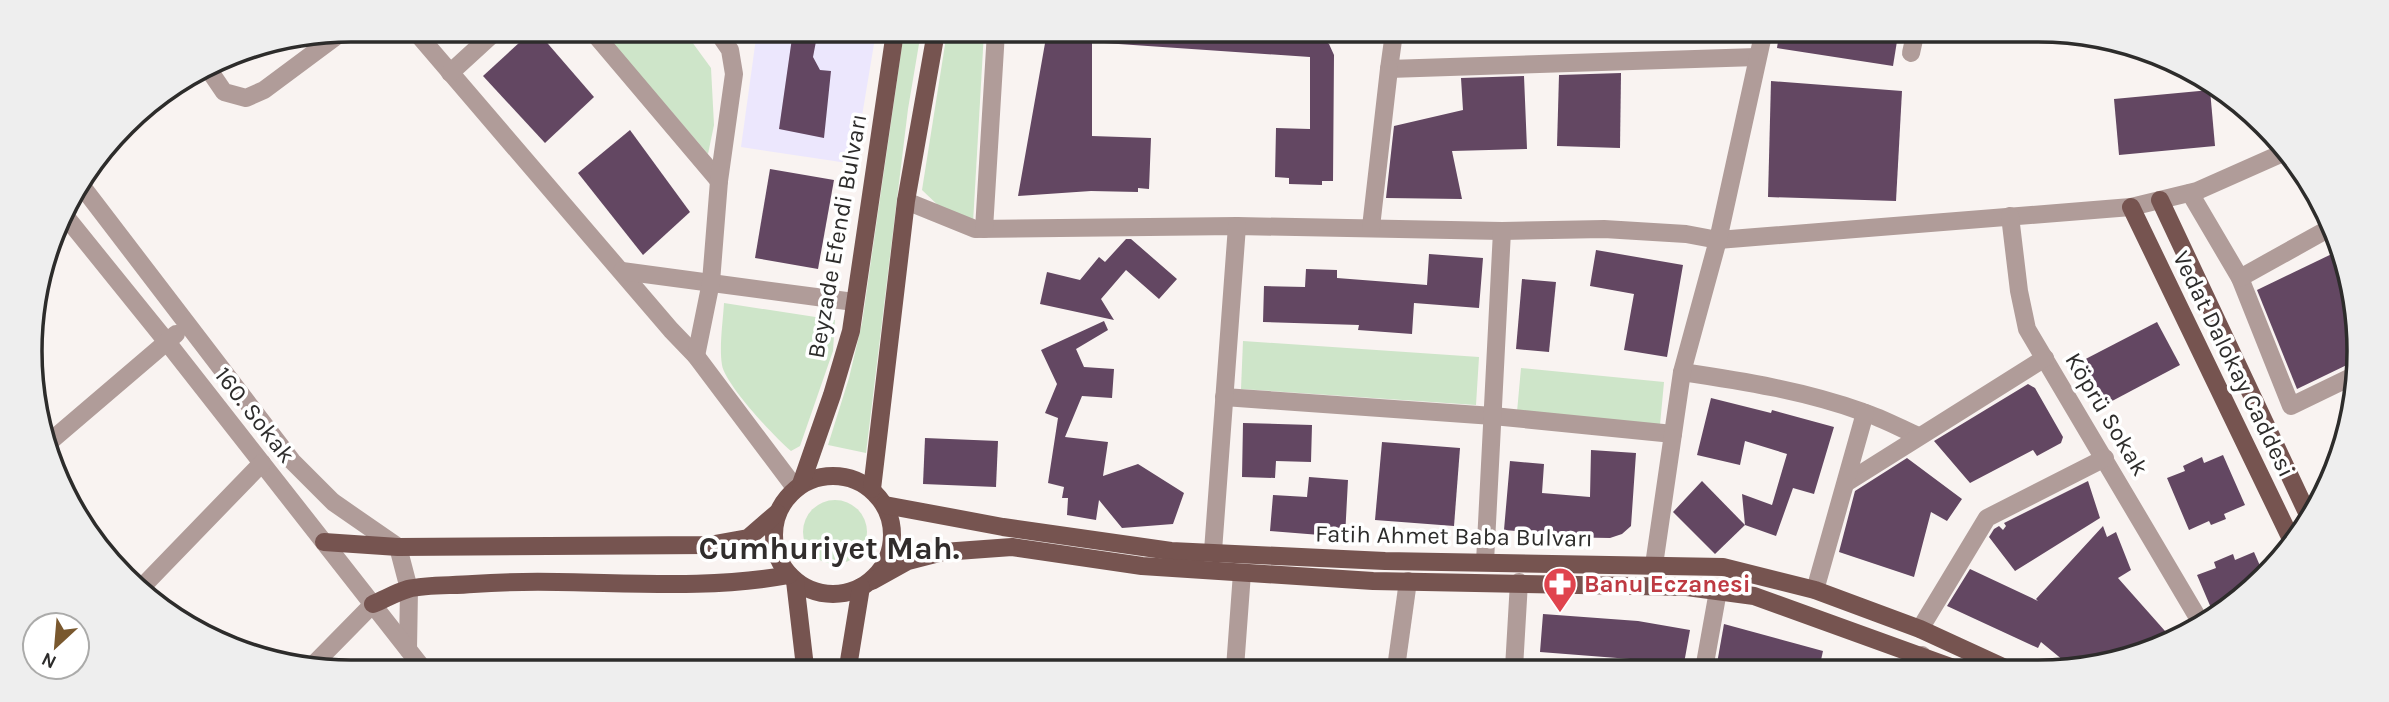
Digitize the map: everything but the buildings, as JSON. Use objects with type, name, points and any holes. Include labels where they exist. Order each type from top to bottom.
[{"type":"main road","name":"Beyzade Efendi Bulvarı","points":[[798,487],[851,331],[893,42]]},
{"type":"main road","points":[[872,489],[905,201],[934,42]]},
{"type":"main road","name":"Vedat Dalokay Caddesi","points":[[2160,200],[2308,503]]},
{"type":"main road","name":"Vedat Dalokay Caddesi","points":[[2131,207],[2288,532]]},
{"type":"main road","points":[[324,542],[398,547],[709,545],[748,538],[777,513],[787,497],[798,487],[818,477],[837,475],[856,479],[872,489],[885,505],[892,525],[893,545],[886,565],[867,584],[854,591],[834,595],[813,592],[792,578],[775,550],[773,531],[777,513]]},
{"type":"main road","name":"Fatih Ahmet Baba Bulvarı","points":[[885,505],[1016,529],[1171,551],[1385,561],[1723,567],[1815,590],[1920,629],[1987,660]]},
{"type":"main road","name":"Fatih Ahmet Baba Bulvarı","points":[[867,584],[908,561],[932,555],[1012,547],[1142,566],[1242,573],[1408,581],[1686,587],[1754,596],[1914,660]]},
{"type":"main road","points":[[373,604],[409,589],[519,581],[639,584],[792,578]]},
{"type":"main road","points":[[792,578],[804,660]]},
{"type":"main road","points":[[850,660],[867,584]]},
{"type":"street","points":[[424,42],[696,356],[798,487]]},
{"type":"street","points":[[450,73],[484,42]]},
{"type":"street","points":[[601,42],[719,181]]},
{"type":"street","points":[[696,356],[711,282],[719,181],[734,74],[728,42]]},
{"type":"street","points":[[984,229],[995,42]]},
{"type":"street","points":[[1371,227],[1393,42]]},
{"type":"street","points":[[1654,565],[1682,372],[1718,240],[1761,42]]},
{"type":"street","points":[[1911,53],[1913,42]]},
{"type":"street","points":[[212,75],[224,92],[246,98],[264,90],[327,43]]},
{"type":"street","points":[[1389,69],[1757,57]]},
{"type":"street","points":[[905,201],[975,229],[1237,226],[1502,232],[1604,229],[1686,234],[1718,240],[2131,207],[2190,193],[2277,155]]},
{"type":"street","points":[[86,191],[292,461],[334,502],[398,547],[409,589],[408,649]]},
{"type":"street","points":[[2190,193],[2240,278],[2291,406],[2345,380]]},
{"type":"street","name":"Köprü Sokak","points":[[2010,216],[2019,291],[2027,329],[2197,616]]},
{"type":"street","name":"160. Sokak","points":[[70,222],[416,660]]},
{"type":"street","points":[[1213,551],[1237,226]]},
{"type":"street","points":[[1485,562],[1502,232]]},
{"type":"street","points":[[2240,278],[2323,232]]},
{"type":"street","points":[[622,271],[854,302]]},
{"type":"street","points":[[55,438],[187,324]]},
{"type":"street","points":[[1846,483],[2045,358]]},
{"type":"street","points":[[1682,372],[1743,381],[1828,400],[1866,412],[1918,436]]},
{"type":"street","points":[[1224,397],[1493,416],[1673,434]]},
{"type":"street","points":[[1815,590],[1866,412]]},
{"type":"street","points":[[1920,629],[1987,518],[2105,458]]},
{"type":"street","points":[[146,582],[262,463]]},
{"type":"street","points":[[1236,660],[1242,573]]},
{"type":"street","points":[[1397,660],[1408,581]]},
{"type":"street","points":[[1515,660],[1520,582]]},
{"type":"street","points":[[1706,660],[1718,591]]},
{"type":"street","points":[[320,658],[373,604]]},
{"type":"shaded area","points":[[755,42],[874,42],[854,164],[741,147]]},
{"type":"green space","points":[[611,42],[692,42],[711,68],[714,125],[708,154]]},
{"type":"green space","points":[[903,42],[919,42],[908,109],[866,453],[828,445],[849,378],[862,323]]},
{"type":"green space","points":[[945,42],[983,42],[973,223],[942,209],[922,190]]},
{"type":"green space","points":[[724,303],[835,320],[833,351],[800,446],[791,451],[751,410],[725,374],[721,350]]},
{"type":"green space","points":[[1243,341],[1479,357],[1476,405],[1241,389]]},
{"type":"green space","points":[[1521,368],[1664,382],[1660,425],[1517,412]]},
{"type":"green space","points":[[829,500],[841,500],[858,509],[865,520],[865,544],[858,555],[841,564],[829,564],[817,559],[808,550],[803,538],[803,526],[808,514],[817,505]]},
{"type":"place","name":"Banu Eczanesi","points":[[1560,614]]},
{"type":"district","name":"Cumhuriyet Mah.","points":[[829,548]]}]
